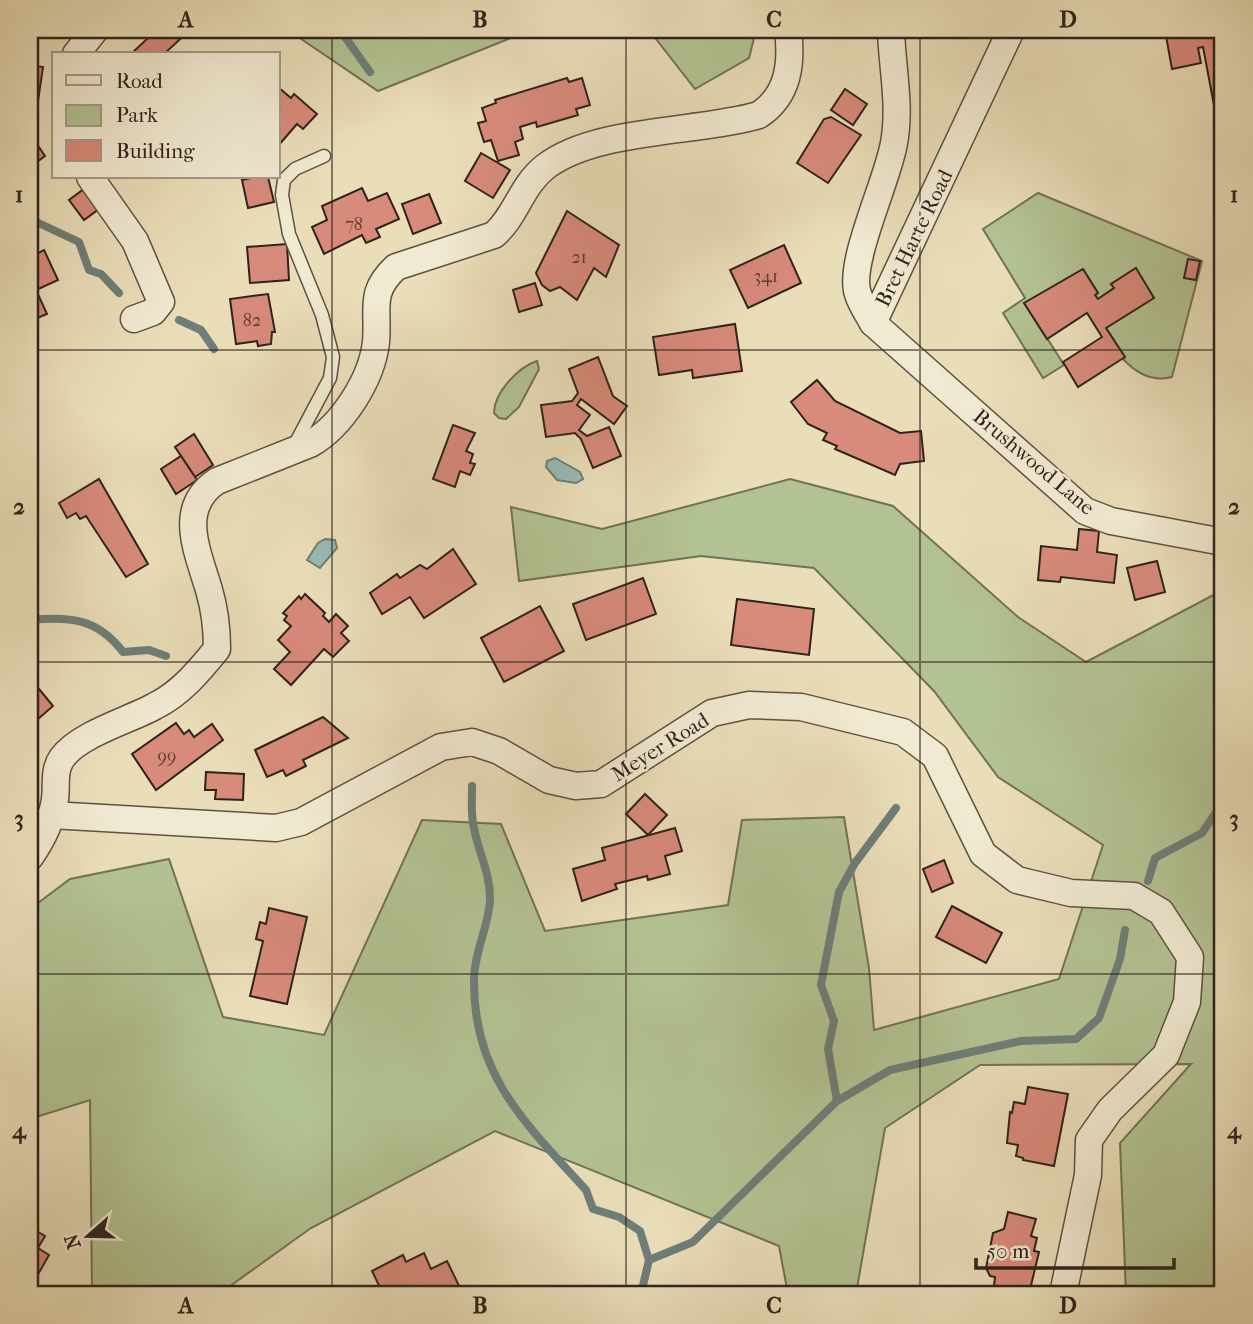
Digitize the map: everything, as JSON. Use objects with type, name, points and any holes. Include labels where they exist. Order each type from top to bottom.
[{"type":"street","points":[[78,52],[95,30]]},
{"type":"street","points":[[30,857],[40,843],[51,815],[57,767],[63,756],[98,733],[158,705],[190,682],[218,649],[217,622],[193,537],[193,518],[204,489],[324,436],[354,398],[371,363],[376,344],[375,302],[379,288],[396,267],[494,236],[505,226],[524,189],[535,176],[567,154],[614,141],[759,115],[771,107],[783,92],[789,69],[788,30]]},
{"type":"street","name":"Bret Harte Road","points":[[873,323],[857,294],[856,262],[876,209],[894,144],[898,105],[891,30]]},
{"type":"street","name":"Bret Harte Road","points":[[873,323],[1011,30]]},
{"type":"street","points":[[91,178],[135,241],[161,302],[153,312],[134,319]]},
{"type":"street","name":"Brushwood Lane","points":[[873,323],[1085,511],[1111,521],[1223,542]]},
{"type":"street","name":"Meyer Road","points":[[51,815],[275,828],[301,822],[441,747],[472,742],[499,751],[549,780],[576,786],[601,785],[712,713],[749,705],[802,707],[902,732],[935,756],[983,853],[991,860],[1017,880],[1040,886],[1071,893],[1134,896],[1161,912],[1190,957],[1187,1002],[1166,1055],[1110,1110],[1089,1140],[1088,1175],[1063,1294]]},
{"type":"lane","points":[[290,452],[330,378],[333,357],[323,315],[289,234],[282,195],[284,180],[295,169],[324,156]]},
{"type":"green space","points":[[288,30],[531,30],[378,91]]},
{"type":"green space","points":[[649,30],[756,30],[749,58],[695,89]]},
{"type":"green space","points":[[1038,193],[1202,261],[1172,377],[1152,377],[1133,368],[1123,359],[1125,357],[1106,328],[1154,298],[1136,269],[1111,284],[1114,288],[1098,299],[1095,295],[1098,293],[1083,269],[1025,303],[1064,365],[1043,378],[1003,313],[1025,298],[983,229]]},
{"type":"green space","points":[[537,361],[539,369],[519,407],[506,419],[499,418],[494,413],[495,405],[503,389],[522,369]]},
{"type":"green space","points":[[790,479],[893,506],[1018,617],[1086,662],[1223,590],[1223,1294],[1126,1294],[1120,1143],[1191,1064],[980,1065],[885,1128],[856,1294],[788,1294],[779,1246],[495,1131],[311,1228],[219,1294],[92,1294],[90,1100],[30,1119],[30,909],[70,879],[169,859],[223,1017],[324,1035],[422,820],[501,824],[545,931],[728,905],[742,820],[844,817],[869,968],[874,1030],[1059,979],[1103,845],[998,777],[934,691],[814,568],[701,556],[519,581],[511,507],[602,529]]},
{"type":"water","points":[[555,458],[580,472],[583,479],[576,483],[557,480],[546,467],[547,461]]},
{"type":"water","points":[[325,539],[335,540],[337,548],[320,568],[307,560],[318,543]]},
{"type":"building","points":[[190,30],[166,52],[133,52],[149,37],[144,32]]},
{"type":"building","points":[[1202,30],[1223,30],[1223,114],[1216,116],[1203,47],[1198,48],[1201,63],[1172,69],[1166,36]]},
{"type":"building","points":[[30,65],[43,67],[38,101],[30,99]]},
{"type":"building","points":[[567,78],[569,82],[582,78],[590,105],[576,109],[578,115],[537,127],[536,122],[520,127],[523,139],[515,142],[519,155],[498,161],[491,140],[484,142],[478,123],[486,121],[482,108],[496,103],[495,100]]},
{"type":"building","points":[[280,89],[291,98],[294,94],[317,114],[303,129],[297,124],[280,144]]},
{"type":"building","points":[[845,89],[867,104],[853,125],[831,110]]},
{"type":"building","points":[[831,117],[861,135],[828,183],[797,163],[824,119]]},
{"type":"building","points":[[30,134],[45,156],[30,167]]},
{"type":"building","points":[[481,153],[510,170],[493,198],[465,181]]},
{"type":"building","points":[[268,178],[274,202],[248,208],[242,180]]},
{"type":"building","points":[[88,186],[103,206],[84,220],[69,200]]},
{"type":"building","points":[[362,188],[368,201],[387,193],[399,219],[376,229],[380,237],[366,243],[362,235],[324,254],[312,227],[327,220],[322,206]]},
{"type":"building","points":[[429,194],[441,223],[413,234],[402,204]]},
{"type":"building","points":[[567,211],[619,245],[606,277],[594,268],[577,300],[560,287],[550,291],[542,285],[536,273]]},
{"type":"building","points":[[287,244],[289,280],[250,283],[247,247]]},
{"type":"building","points":[[784,245],[801,283],[748,308],[730,270]]},
{"type":"building","points":[[44,250],[58,280],[36,290],[47,314],[30,321],[30,257]]},
{"type":"building","points":[[1188,259],[1200,261],[1196,280],[1184,278]]},
{"type":"building","points":[[1136,268],[1154,298],[1106,328],[1125,357],[1078,387],[1063,362],[1102,337],[1087,313],[1047,339],[1024,303],[1083,269],[1098,293],[1095,295],[1098,299],[1114,288],[1111,284]]},
{"type":"building","points":[[535,283],[542,305],[519,312],[513,290]]},
{"type":"building","points":[[268,294],[275,332],[272,332],[271,344],[258,346],[257,341],[236,344],[230,299]]},
{"type":"building","points":[[735,324],[742,371],[693,378],[692,370],[659,375],[653,337]]},
{"type":"building","points":[[598,357],[613,396],[627,406],[614,424],[581,399],[577,405],[590,415],[579,430],[587,436],[609,427],[621,456],[593,468],[581,439],[575,433],[546,437],[541,405],[572,401],[578,393],[569,369]]},
{"type":"building","points":[[817,380],[835,401],[900,433],[921,431],[924,461],[900,464],[895,475],[835,449],[837,446],[823,440],[827,433],[808,424],[791,402]]},
{"type":"building","points":[[1220,424],[1223,424],[1223,471]]},
{"type":"building","points":[[453,425],[475,433],[466,451],[473,454],[470,463],[475,464],[470,475],[460,471],[455,487],[433,479]]},
{"type":"building","points":[[194,434],[213,465],[195,477],[175,447]]},
{"type":"building","points":[[181,456],[197,480],[176,494],[161,469]]},
{"type":"building","points":[[99,479],[148,564],[126,577],[86,516],[80,519],[76,513],[67,518],[59,503]]},
{"type":"building","points":[[1079,529],[1099,531],[1097,552],[1117,555],[1114,583],[1061,577],[1060,582],[1038,580],[1041,546],[1077,550]]},
{"type":"building","points":[[453,549],[476,584],[424,618],[410,597],[382,614],[370,593],[397,574],[400,578],[420,565],[427,569]]},
{"type":"building","points":[[1157,561],[1165,592],[1135,600],[1127,568]]},
{"type":"building","points":[[643,578],[656,614],[586,640],[573,604]]},
{"type":"building","points":[[305,594],[325,613],[323,616],[329,622],[336,614],[348,626],[341,633],[349,641],[333,657],[324,649],[291,685],[274,669],[290,652],[278,640],[291,626],[284,620],[287,616],[283,613],[299,596],[301,599]]},
{"type":"building","points":[[737,599],[814,609],[809,655],[731,645]]},
{"type":"building","points":[[540,606],[564,651],[504,682],[481,638]]},
{"type":"building","points":[[39,689],[53,706],[30,726],[30,698]]},
{"type":"building","points":[[323,717],[348,738],[303,760],[306,766],[286,776],[283,770],[267,777],[255,750]]},
{"type":"building","points":[[176,723],[184,734],[189,730],[194,737],[212,724],[223,740],[156,790],[132,754]]},
{"type":"building","points":[[206,772],[244,774],[243,800],[215,799],[216,790],[205,790]]},
{"type":"building","points":[[645,794],[667,815],[648,835],[626,814]]},
{"type":"building","points":[[675,828],[682,851],[665,856],[670,874],[648,880],[647,876],[615,884],[617,889],[582,901],[573,869],[605,860],[602,848]]},
{"type":"building","points":[[944,860],[953,883],[932,892],[923,869]]},
{"type":"building","points":[[952,906],[1002,933],[986,963],[936,937]]},
{"type":"building","points":[[269,908],[307,917],[287,1004],[250,996],[263,941],[256,939],[260,922],[266,924]]},
{"type":"building","points":[[1028,1087],[1068,1094],[1054,1166],[1023,1160],[1016,1156],[1018,1145],[1007,1143],[1010,1112],[1012,1113],[1014,1102],[1025,1104]]},
{"type":"building","points":[[1008,1212],[1036,1219],[1031,1236],[1037,1238],[1034,1251],[1039,1252],[1029,1294],[994,1286],[995,1277],[990,1276],[986,1268],[993,1233],[1004,1229]]},
{"type":"building","points":[[30,1227],[45,1236],[38,1248],[49,1255],[36,1278],[30,1274]]},
{"type":"building","points":[[424,1253],[431,1269],[447,1261],[462,1292],[383,1294],[372,1271],[403,1255],[406,1262]]},
{"type":"waterway","points":[[340,30],[370,72]]},
{"type":"waterway","points":[[30,219],[79,242],[89,270],[101,274],[119,293]]},
{"type":"waterway","points":[[179,320],[201,330],[214,349]]},
{"type":"waterway","points":[[30,620],[82,622],[104,633],[123,652],[149,650],[166,656]]},
{"type":"waterway","points":[[1148,881],[1155,858],[1202,833],[1217,811],[1223,784]]},
{"type":"waterway","points":[[472,786],[473,823],[490,891],[489,911],[476,960],[476,1014],[493,1071],[524,1120],[586,1190],[593,1209],[619,1217],[640,1231],[649,1260]]},
{"type":"waterway","points":[[837,1101],[828,1049],[834,1021],[821,985],[839,892],[855,863],[896,808]]},
{"type":"waterway","points":[[641,1294],[649,1260],[693,1242],[837,1101],[890,1070],[1021,1041],[1076,1039],[1099,1018],[1120,959],[1125,930]]}]
